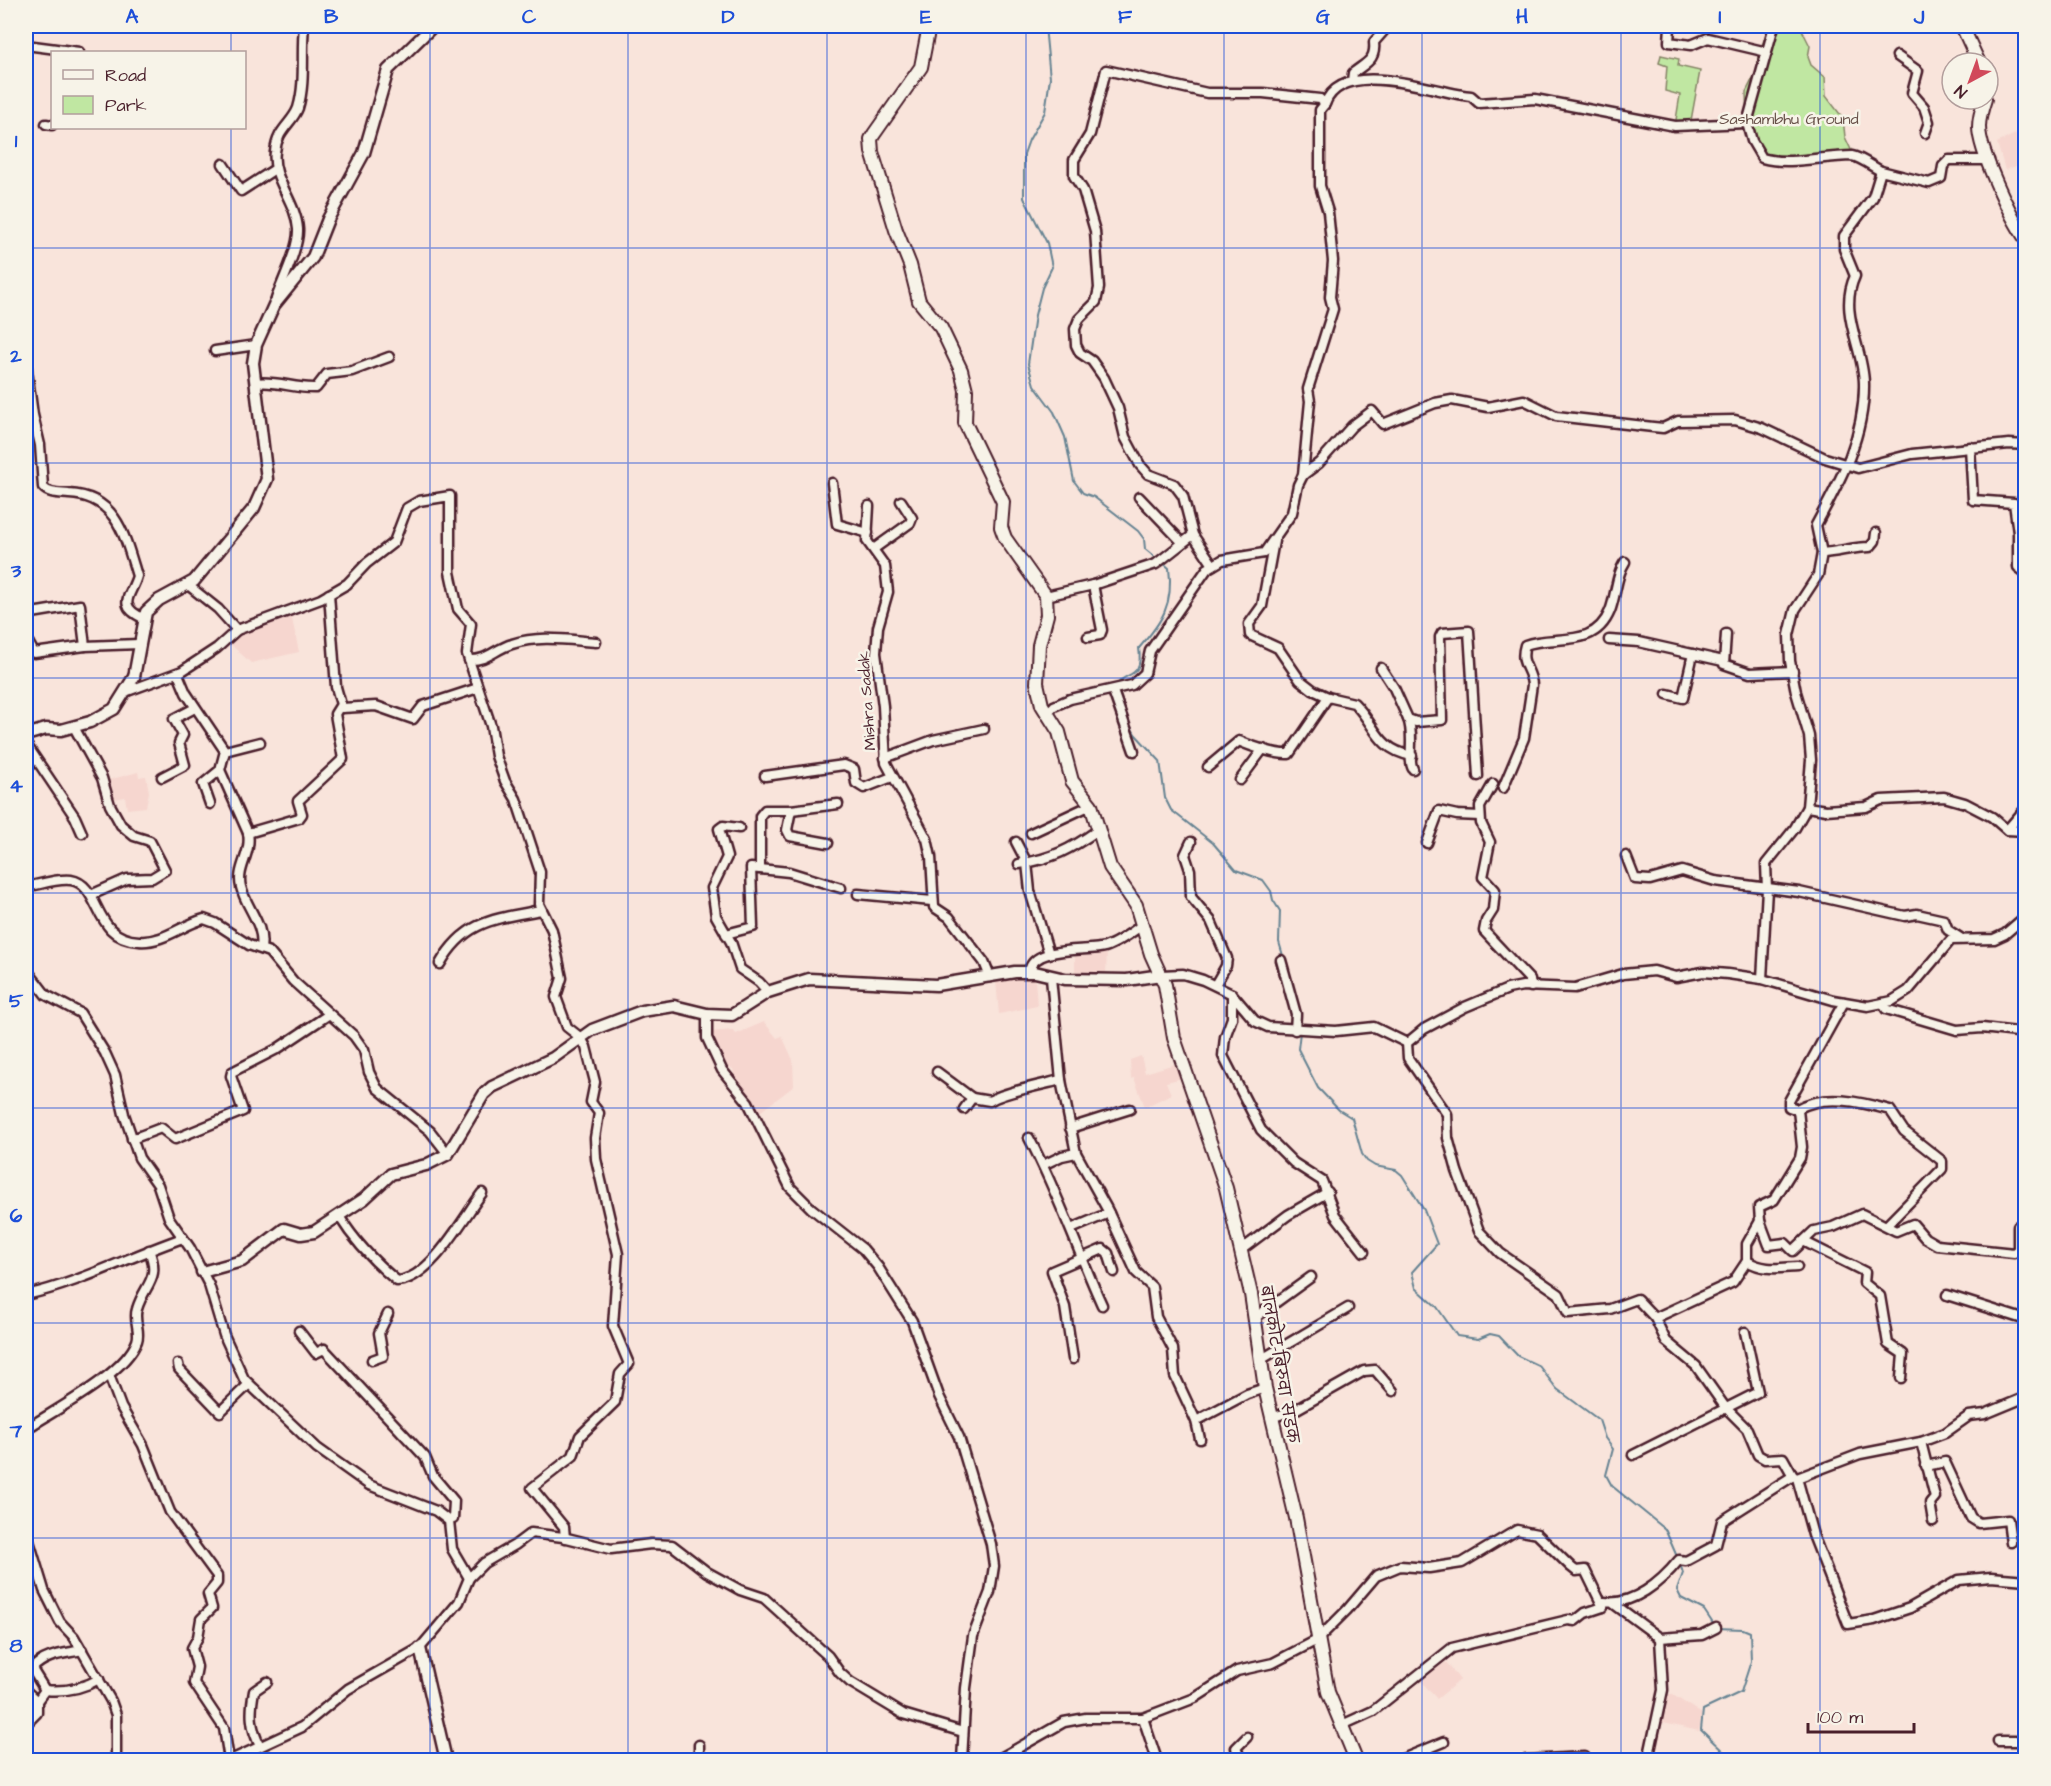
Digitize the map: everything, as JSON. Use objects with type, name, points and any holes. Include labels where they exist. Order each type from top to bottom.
[{"type":"main road","points":[[929,26],[921,67],[897,97],[889,115],[871,139],[872,152],[910,265],[919,301],[945,335],[964,381],[965,423],[1003,502],[1001,527],[1005,538],[1046,596],[1047,615],[1039,645],[1037,683],[1042,705],[1062,739],[1072,780],[1091,805]]},
{"type":"main road","points":[[1962,26],[1973,51]]},
{"type":"main road","points":[[1982,111],[1979,129],[1989,160],[2007,206],[2025,238]]},
{"type":"main road","name":"बालकोट-बिरुवा सडक","points":[[1091,805],[1110,867],[1130,894],[1165,984],[1174,1038],[1219,1166],[1256,1317],[1265,1388],[1296,1518],[1328,1692],[1356,1761]]},
{"type":"street","points":[[26,735],[46,729],[74,727],[109,714],[134,677],[143,618],[151,606],[194,580],[244,523],[265,484],[266,469],[253,363],[256,345],[274,305],[298,233],[289,195],[274,169],[277,139],[284,125],[297,111],[302,88],[304,26]]},
{"type":"street","points":[[274,305],[312,257],[328,219],[364,153],[388,70],[433,26]]},
{"type":"street","points":[[1352,81],[1353,73],[1373,58],[1374,42],[1388,26]]},
{"type":"street","points":[[1670,26],[1669,42],[1691,45],[1708,38],[1767,52]]},
{"type":"street","points":[[1774,26],[1747,123],[1752,141],[1762,158],[1778,163],[1810,158],[1834,159],[1854,156],[1881,171],[1929,183],[1941,178],[1943,166],[1949,160],[1989,160]]},
{"type":"street","points":[[26,45],[71,51]]},
{"type":"street","points":[[1897,57],[1918,71],[1912,93],[1924,107],[1929,122],[1924,133]]},
{"type":"street","points":[[1213,565],[1193,535],[1183,496],[1174,484],[1148,474],[1140,465],[1125,437],[1118,408],[1104,378],[1092,361],[1080,353],[1076,345],[1075,329],[1078,319],[1096,302],[1099,288],[1095,231],[1083,190],[1074,176],[1074,160],[1090,134],[1106,70],[1197,91],[1263,93],[1320,99],[1325,104]]},
{"type":"street","points":[[1047,713],[1054,706],[1070,699],[1128,688],[1145,673],[1150,651],[1213,565],[1222,560],[1260,556],[1274,541],[1292,513],[1298,484],[1303,475],[1310,401],[1308,389],[1333,309],[1330,297],[1334,261],[1328,212],[1320,186],[1320,110],[1328,96],[1352,81],[1390,79],[1430,85],[1440,91],[1471,96],[1479,103],[1545,100],[1675,126],[1747,123]]},
{"type":"street","points":[[223,164],[241,191],[274,169]]},
{"type":"street","points":[[1762,979],[1767,889],[1766,864],[1795,828],[1807,807],[1811,760],[1809,736],[1793,671],[1789,635],[1795,610],[1818,574],[1822,554],[1816,525],[1848,467],[1861,416],[1864,381],[1850,322],[1850,286],[1855,276],[1844,249],[1844,236],[1872,197],[1881,171]]},
{"type":"street","points":[[215,351],[256,345]]},
{"type":"street","points":[[255,383],[279,381],[302,389],[316,388],[327,374],[352,371],[389,357]]},
{"type":"street","points":[[26,362],[33,415],[40,445],[44,489],[55,493],[93,498],[116,520],[125,536],[137,576],[128,591],[128,608],[132,613],[143,618]]},
{"type":"street","points":[[1303,475],[1319,463],[1352,426],[1372,411],[1383,424],[1435,403],[1452,400],[1488,407],[1524,400],[1556,416],[1663,428],[1678,421],[1735,420],[1762,428],[1848,467],[1858,468],[1904,455],[1970,447],[2025,445]]},
{"type":"street","points":[[1970,447],[1973,500],[2014,503],[2019,533],[2018,567],[2025,573]]},
{"type":"street","points":[[832,483],[837,524],[868,533]]},
{"type":"street","points":[[125,692],[178,674],[217,648],[237,630],[329,594],[347,584],[367,563],[394,542],[407,508],[419,501],[448,495],[451,497],[448,522],[450,572],[458,609],[471,624],[467,647],[469,660],[491,726],[496,756],[505,781],[516,799],[540,872],[538,897],[541,910],[552,930],[562,978],[556,993],[558,1005],[567,1027],[581,1038],[594,1072],[591,1102],[599,1113],[595,1132],[596,1159],[618,1254],[619,1271],[613,1299],[613,1326],[629,1364],[620,1374],[615,1402],[579,1436],[573,1456],[532,1488],[564,1527],[565,1538]]},
{"type":"street","points":[[1139,497],[1182,542]]},
{"type":"street","points":[[875,548],[910,523],[912,518],[902,501]]},
{"type":"street","name":"Mishra Sadak","points":[[869,506],[867,540],[875,548],[885,566],[888,592],[878,627],[876,653],[883,706],[885,758],[892,777],[927,839],[931,857],[933,902]]},
{"type":"street","points":[[1822,554],[1850,547],[1870,547],[1875,541],[1876,532]]},
{"type":"street","points":[[1046,596],[1094,585],[1158,561],[1193,535]]},
{"type":"street","points":[[1274,541],[1262,606],[1249,624],[1248,631],[1253,637],[1278,648],[1300,680],[1328,697],[1354,704],[1380,741],[1412,756]]},
{"type":"street","points":[[1503,788],[1526,730],[1532,686],[1531,678],[1522,661],[1524,647],[1527,644],[1562,642],[1596,632],[1608,617],[1624,562]]},
{"type":"street","points":[[188,585],[218,609],[237,630]]},
{"type":"street","points":[[1088,637],[1100,635],[1102,630],[1094,585]]},
{"type":"street","points":[[248,833],[301,816],[298,801],[341,762],[343,753],[335,714],[340,706],[329,594]]},
{"type":"street","points":[[26,614],[80,605],[85,646]]},
{"type":"street","points":[[1408,719],[1416,722],[1442,720],[1440,637],[1443,633],[1469,632],[1478,776]]},
{"type":"street","points":[[1723,661],[1726,634]]},
{"type":"street","points":[[26,638],[34,653],[85,646],[139,644]]},
{"type":"street","points":[[469,660],[481,660],[511,644],[540,638],[596,642]]},
{"type":"street","points":[[1609,640],[1639,642],[1723,661],[1750,673],[1793,671]]},
{"type":"street","points":[[1666,694],[1683,698],[1693,654]]},
{"type":"street","points":[[1381,668],[1394,688],[1408,719],[1413,736],[1410,764],[1413,769]]},
{"type":"street","points":[[178,674],[195,708],[225,751],[220,770],[203,784],[210,804]]},
{"type":"street","points":[[340,706],[375,705],[413,719],[423,706],[478,688]]},
{"type":"street","points":[[1114,691],[1116,705],[1134,751]]},
{"type":"street","points":[[1208,766],[1236,741],[1255,749],[1289,754],[1328,697]]},
{"type":"street","points":[[162,777],[185,765],[179,743],[183,735],[174,720],[195,708]]},
{"type":"street","points":[[74,727],[102,778],[110,805],[121,825],[134,837],[150,841],[165,870],[152,878],[127,879],[91,895]]},
{"type":"street","points":[[885,758],[933,740],[984,729]]},
{"type":"street","points":[[225,751],[260,742]]},
{"type":"street","points":[[26,744],[75,817],[82,833]]},
{"type":"street","points":[[1240,780],[1263,749]]},
{"type":"street","points":[[765,776],[844,765],[854,769],[856,783],[864,788],[892,777]]},
{"type":"street","points":[[220,770],[248,833],[250,849],[240,881],[245,900],[259,924],[261,948]]},
{"type":"street","points":[[1493,784],[1482,803],[1480,816],[1490,842],[1483,877],[1495,890],[1494,910],[1486,921],[1484,931],[1530,980],[1531,987]]},
{"type":"street","points":[[1807,807],[1826,810],[1866,807],[1881,800],[1944,797],[1965,803],[1992,817],[2007,830],[2025,831]]},
{"type":"street","points":[[760,869],[760,816],[765,810],[791,810],[838,804]]},
{"type":"street","points":[[1031,833],[1091,805]]},
{"type":"street","points":[[2007,830],[2025,808]]},
{"type":"street","points":[[791,810],[788,830],[790,836],[828,843]]},
{"type":"street","points":[[1427,843],[1439,811],[1480,816]]},
{"type":"street","points":[[739,828],[723,826],[719,829],[727,848],[727,857],[714,884],[712,894],[716,916],[740,969],[759,982],[768,992]]},
{"type":"street","points":[[1023,863],[1065,852],[1076,842],[1098,830]]},
{"type":"street","points":[[1016,842],[1049,954]]},
{"type":"street","points":[[1191,842],[1185,855],[1190,870],[1191,897],[1211,921],[1227,958],[1226,966],[1215,985]]},
{"type":"street","points":[[1626,856],[1635,879],[1645,881],[1682,872],[1715,881],[1799,892],[1905,916],[1917,914],[1944,920],[1948,930],[1963,939]]},
{"type":"street","points":[[726,934],[753,927],[751,868],[789,872],[841,888]]},
{"type":"street","points":[[26,887],[71,880],[82,884],[91,895],[102,921],[125,939],[142,941],[162,937],[204,919],[215,922],[249,945],[269,952],[328,1015],[346,1026],[364,1050],[369,1072],[377,1088],[430,1131],[448,1154]]},
{"type":"street","points":[[858,894],[933,902],[935,910],[949,917],[984,962],[990,977]]},
{"type":"street","points":[[440,964],[462,934],[476,926],[493,919],[541,910]]},
{"type":"street","points":[[1407,1044],[1424,1029],[1497,993],[1531,987],[1575,988],[1623,974],[1654,971],[1676,977],[1703,972],[1762,979],[1844,1002],[1868,1006],[1883,1004],[1908,990],[1951,940],[1994,939],[2005,934],[2025,916]]},
{"type":"street","points":[[1029,972],[1035,960],[1049,954],[1105,947],[1142,925]]},
{"type":"street","points":[[1281,960],[1296,1014],[1295,1030]]},
{"type":"street","points":[[26,969],[42,992],[75,1009],[90,1025],[115,1075],[132,1138],[142,1162],[158,1185],[169,1218],[202,1272],[214,1298],[224,1335],[244,1379],[317,1448],[369,1485],[436,1511],[449,1521],[452,1549],[469,1578]]},
{"type":"street","points":[[202,1272],[242,1261],[280,1230],[287,1228],[308,1234],[364,1198],[391,1174],[426,1165],[448,1154],[488,1091],[510,1076],[553,1058],[581,1038],[618,1018],[668,1006],[706,1014],[732,1015],[768,992],[809,979],[936,985],[1029,972],[1051,978],[1127,980],[1184,974],[1232,994],[1263,1026],[1295,1030],[1336,1031],[1374,1027],[1407,1044]]},
{"type":"street","points":[[1051,978],[1061,1080],[1076,1153],[1109,1213],[1136,1272],[1152,1287],[1156,1317],[1173,1349],[1175,1376],[1196,1420],[1200,1439]]},
{"type":"street","points":[[1232,994],[1233,1018],[1225,1037],[1223,1056],[1261,1130],[1294,1163],[1322,1182],[1328,1192],[1335,1215],[1364,1252]]},
{"type":"street","points":[[1844,1002],[1814,1060],[1792,1093],[1789,1107],[1797,1109],[1813,1102],[1847,1100],[1890,1110],[1904,1131],[1942,1161],[1942,1169],[1887,1225]]},
{"type":"street","points":[[1883,1004],[1886,1009],[1957,1030],[1982,1028],[2025,1033]]},
{"type":"street","points":[[706,1014],[707,1038],[722,1070],[748,1102],[790,1187],[811,1208],[863,1249],[878,1267],[912,1321],[939,1396],[958,1437],[991,1544],[994,1566],[990,1592],[973,1636],[962,1761]]},
{"type":"street","points":[[132,1138],[161,1128],[175,1139],[243,1111],[231,1076],[232,1072],[277,1049],[328,1015]]},
{"type":"street","points":[[1407,1044],[1408,1058],[1447,1114],[1448,1138],[1457,1171],[1479,1231],[1500,1253],[1558,1294],[1568,1313],[1610,1309],[1637,1299],[1654,1318],[1666,1341],[1696,1366],[1725,1407],[1747,1429],[1758,1455],[1765,1459],[1784,1458],[1795,1477],[1813,1535],[1848,1624],[1874,1620],[1910,1608],[1959,1580],[1991,1577],[2025,1580]]},
{"type":"street","points":[[937,1072],[972,1098],[990,1101],[1000,1094],[1011,1095],[1061,1080]]},
{"type":"street","points":[[964,1109],[972,1098]]},
{"type":"street","points":[[1070,1128],[1130,1109]]},
{"type":"street","points":[[1797,1109],[1801,1155],[1774,1200],[1759,1206],[1760,1221],[1769,1245],[1785,1244],[1793,1251],[1814,1231],[1833,1227],[1863,1214],[1896,1231],[1913,1224],[1924,1238],[1937,1245],[2014,1253],[2018,1249],[2018,1226],[2025,1224]]},
{"type":"street","points":[[1029,1138],[1071,1229],[1081,1260],[1102,1305]]},
{"type":"street","points":[[1043,1165],[1062,1156],[1076,1153]]},
{"type":"street","points":[[1241,1250],[1288,1215],[1328,1192]]},
{"type":"street","points":[[339,1216],[375,1262],[397,1281],[404,1281],[424,1269],[437,1256],[482,1193]]},
{"type":"street","points":[[1071,1229],[1109,1213]]},
{"type":"street","points":[[1654,1318],[1729,1285],[1747,1261],[1747,1244],[1760,1221]]},
{"type":"street","points":[[26,1294],[66,1284],[183,1238]]},
{"type":"street","points":[[1805,1242],[1865,1272],[1864,1283],[1880,1296],[1889,1347],[1903,1354],[1901,1378]]},
{"type":"street","points":[[26,1429],[109,1375],[125,1360],[138,1339],[136,1312],[155,1271],[149,1250]]},
{"type":"street","points":[[1073,1359],[1065,1307],[1051,1273],[1054,1269],[1103,1250],[1108,1253],[1114,1272]]},
{"type":"street","points":[[1747,1261],[1760,1268],[1779,1270],[1797,1267]]},
{"type":"street","points":[[1256,1317],[1311,1277]]},
{"type":"street","points":[[1947,1295],[2025,1320]]},
{"type":"street","points":[[1262,1359],[1348,1308]]},
{"type":"street","points":[[372,1360],[383,1356],[379,1333],[388,1314]]},
{"type":"street","points":[[299,1331],[316,1353],[324,1349],[425,1457],[433,1476],[454,1501],[453,1519]]},
{"type":"street","points":[[1633,1455],[1758,1390],[1745,1332]]},
{"type":"street","points":[[178,1364],[179,1369],[220,1412],[249,1384]]},
{"type":"street","points":[[1271,1418],[1295,1410],[1364,1371],[1375,1370],[1393,1391]]},
{"type":"street","points":[[109,1375],[121,1407],[143,1444],[170,1512],[217,1576],[217,1583],[208,1594],[212,1608],[201,1619],[192,1652],[197,1664],[195,1685],[203,1693],[226,1733],[230,1761],[302,1727],[348,1689],[420,1648],[459,1602],[469,1578],[484,1563],[508,1550],[531,1533],[611,1549],[651,1544],[672,1545],[707,1572],[740,1590],[764,1598],[828,1656],[840,1674],[850,1682],[903,1714],[963,1732]]},
{"type":"street","points":[[1196,1420],[1247,1394],[1265,1388]]},
{"type":"street","points":[[1603,1607],[1604,1602],[1620,1602],[1648,1590],[1679,1560],[1686,1561],[1716,1545],[1722,1521],[1795,1477],[1860,1454],[1921,1442],[1945,1433],[1969,1416],[1984,1414],[2025,1397]]},
{"type":"street","points":[[1921,1442],[1935,1497],[1930,1503],[1933,1521]]},
{"type":"street","points":[[1926,1466],[1945,1462],[1971,1518],[1979,1523],[2008,1520],[2011,1542]]},
{"type":"street","points":[[996,1761],[1064,1722],[1086,1718],[1143,1718],[1195,1698],[1237,1671],[1273,1663],[1317,1640],[1376,1576],[1400,1566],[1429,1568],[1462,1563],[1517,1530],[1537,1534],[1576,1571],[1585,1570],[1603,1607]]},
{"type":"street","points":[[26,1531],[44,1590],[60,1622],[82,1650],[99,1679],[116,1715],[116,1761]]},
{"type":"street","points":[[1340,1726],[1373,1711],[1452,1648],[1568,1620],[1575,1621],[1585,1612],[1617,1603],[1660,1638],[1702,1635],[1716,1628]]},
{"type":"street","points":[[1648,1761],[1663,1689],[1660,1638]]},
{"type":"street","points":[[420,1648],[446,1761]]},
{"type":"street","points":[[45,1690],[32,1669],[37,1663],[48,1656],[82,1650]]},
{"type":"street","points":[[45,1690],[59,1692],[85,1687],[99,1679]]},
{"type":"street","points":[[260,1746],[252,1731],[251,1705],[254,1691],[267,1682]]},
{"type":"street","points":[[26,1724],[37,1713],[37,1701],[45,1690]]},
{"type":"street","points":[[26,1691],[37,1701]]},
{"type":"street","points":[[1143,1718],[1157,1761]]},
{"type":"street","points":[[1241,1761],[1236,1749],[1246,1737]]},
{"type":"street","points":[[1998,1742],[2025,1741]]},
{"type":"street","points":[[1400,1761],[1444,1742]]},
{"type":"street","points":[[699,1745],[699,1761]]},
{"type":"street","points":[[1525,1761],[1584,1757]]},
{"type":"shaded area","points":[[2025,129],[2025,150],[2019,152],[2022,164],[2005,170],[1997,143]]},
{"type":"shaded area","points":[[291,614],[299,652],[251,663],[228,642],[243,630]]},
{"type":"shaded area","points":[[138,772],[139,777],[146,776],[149,792],[146,807],[127,809],[125,797],[110,800],[105,781]]},
{"type":"shaded area","points":[[1075,950],[1107,950],[1106,975],[1075,975]]},
{"type":"shaded area","points":[[1035,979],[1037,1006],[999,1014],[996,981]]},
{"type":"shaded area","points":[[764,1022],[777,1038],[782,1036],[793,1060],[794,1086],[756,1115],[732,1077],[733,1069],[723,1066],[710,1032],[733,1030],[736,1034]]},
{"type":"shaded area","points":[[1141,1056],[1145,1073],[1178,1063],[1183,1078],[1166,1082],[1171,1094],[1145,1107],[1134,1078],[1131,1079],[1130,1060]]},
{"type":"shaded area","points":[[1446,1662],[1460,1680],[1437,1699],[1420,1680]]},
{"type":"shaded area","points":[[1665,1693],[1673,1695],[1702,1714],[1699,1731],[1659,1722]]},
{"type":"green space","name":"Sashambhu Ground","points":[[1768,26],[1800,26],[1810,46],[1808,57],[1811,65],[1825,77],[1826,96],[1843,118],[1845,137],[1854,156],[1762,158],[1747,126],[1746,92],[1758,68],[1758,51]]},
{"type":"green space","points":[[1661,55],[1679,59],[1678,66],[1700,71],[1690,126],[1675,126],[1680,95],[1665,91],[1667,66],[1659,63]]},
{"type":"waterway","points":[[1045,26],[1050,78],[1045,112],[1024,154],[1024,198],[1047,243],[1052,267],[1042,288],[1035,315],[1028,364],[1034,385],[1054,412],[1065,437],[1074,481],[1083,493],[1094,497],[1138,531],[1144,539],[1145,549],[1157,559]]},
{"type":"waterway","points":[[1116,687],[1123,678],[1136,670],[1140,658],[1139,648],[1160,621],[1168,602],[1169,568],[1162,562]]},
{"type":"waterway","points":[[1126,718],[1135,734],[1160,761],[1165,798],[1171,810],[1213,843],[1236,870],[1263,880],[1271,891],[1273,900],[1280,911],[1279,942],[1284,959]]},
{"type":"waterway","points":[[1300,1032],[1298,1049],[1318,1088],[1339,1110],[1352,1118],[1362,1154],[1375,1166],[1396,1170],[1402,1175],[1424,1210],[1437,1244],[1412,1272],[1416,1288],[1437,1307],[1457,1336],[1478,1339],[1490,1334],[1499,1336],[1518,1356],[1539,1366],[1557,1389],[1599,1420],[1605,1438],[1613,1449],[1606,1475],[1612,1486],[1665,1529],[1678,1559]]},
{"type":"waterway","points":[[1680,1564],[1683,1573],[1677,1590],[1681,1598],[1704,1610],[1716,1628],[1743,1629],[1750,1632],[1751,1661],[1741,1692],[1703,1710],[1701,1730],[1732,1760]]}]
